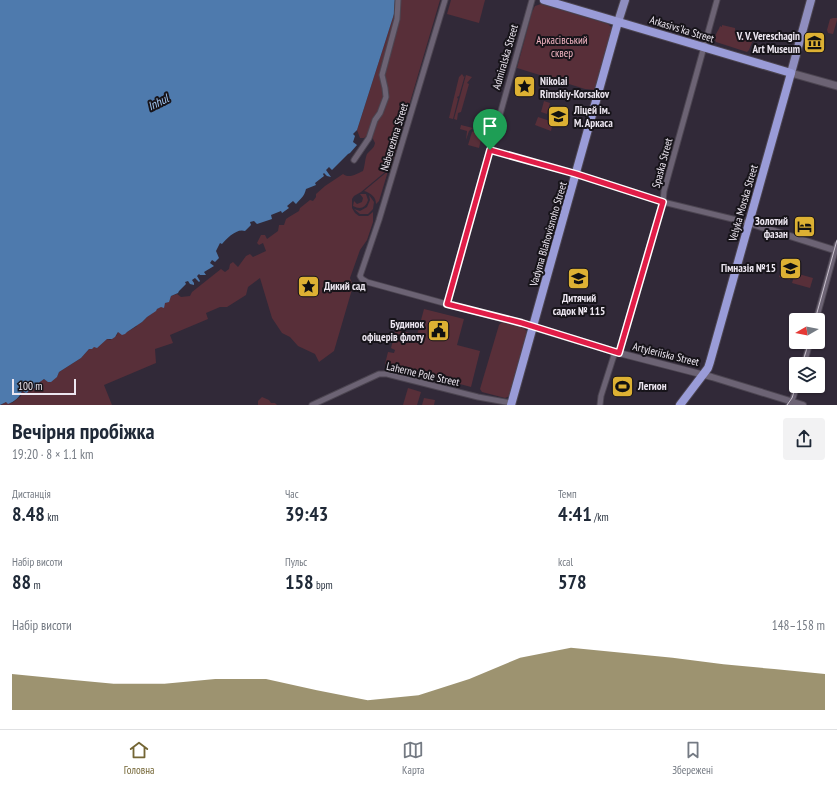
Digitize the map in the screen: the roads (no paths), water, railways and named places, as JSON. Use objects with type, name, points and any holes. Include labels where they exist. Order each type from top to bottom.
[{"type":"highway","name":"Arkasivs'ka Street","points":[[544,0],[791,73]]},
{"type":"highway","name":"Vadyma Blahovisnoho Street","points":[[511,404],[618,22]]},
{"type":"highway","name":"Velyka Morska Street","points":[[680,405],[708,368],[791,73]]},
{"type":"main road","name":"Vadyma Blahovisnoho Street","points":[[618,22],[625,0]]},
{"type":"main road","name":"Velyka Morska Street","points":[[791,73],[811,0]]},
{"type":"main road","name":"Arkasivs'ka Street","points":[[791,73],[837,86]]},
{"type":"street","points":[[354,160],[369,138],[375,120],[380,113],[386,97],[382,75],[397,19],[398,0]]},
{"type":"street","name":"Naberezhna Street","points":[[362,279],[360,276],[361,272],[380,220],[445,0]]},
{"type":"street","name":"Admiralska Street","points":[[447,304],[532,0]]},
{"type":"street","name":"Spaska Street","points":[[600,405],[601,396],[617,352],[663,202],[664,191],[717,0]]},
{"type":"street","points":[[490,150],[576,174],[663,202],[749,223],[836,248],[818,313]]},
{"type":"street","name":"Artyleriiska Street","points":[[362,279],[617,352],[703,374],[790,403],[803,405]]},
{"type":"street","name":"Laherne Pole Street","points":[[312,405],[379,374],[387,374],[511,404]]},
{"type":"street","points":[[790,403],[794,393]]},
{"type":"water","name":"Inhul","points":[[0,0],[395,0],[394,14],[357,130],[353,134],[355,136],[353,142],[357,145],[332,170],[329,167],[326,170],[331,177],[324,173],[324,176],[315,183],[316,185],[306,189],[303,196],[296,204],[293,201],[287,206],[289,208],[282,213],[281,211],[271,215],[272,219],[257,224],[254,221],[250,222],[251,225],[245,231],[242,230],[236,232],[229,236],[222,244],[220,243],[216,251],[219,258],[215,262],[212,260],[210,263],[214,266],[204,272],[206,275],[199,274],[197,276],[200,281],[199,282],[195,278],[192,280],[194,285],[190,284],[188,281],[185,282],[186,284],[178,293],[171,296],[169,302],[165,303],[164,308],[161,307],[157,309],[125,334],[122,335],[118,332],[115,337],[112,339],[107,339],[97,348],[94,347],[89,349],[81,358],[59,372],[57,377],[51,382],[44,379],[33,389],[29,388],[28,392],[26,393],[22,391],[12,402],[8,404],[6,402],[0,405]]},
{"type":"tram line","points":[[817,313],[837,240]]},
{"type":"tram line","points":[[804,357],[807,349]]},
{"type":"tram line","points":[[787,405],[794,393]]},
{"type":"place","name":"V. V. Vereschagin Art Museum","points":[[815,42]]},
{"type":"place","name":"Nikolai Rimskiy-Korsakov","points":[[524,87]]},
{"type":"place","name":"Ліцей ім. М. Аркаса","points":[[558,116]]},
{"type":"place","name":"Золотий фазан","points":[[804,227]]},
{"type":"place","name":"Гімназія №15","points":[[791,268]]},
{"type":"place","name":"Дитячий садок № 115","points":[[579,278]]},
{"type":"place","name":"Дикий сад","points":[[308,286]]},
{"type":"place","name":"Будинок офіцерів флоту","points":[[439,330]]},
{"type":"place","name":"Легион","points":[[622,386]]},
{"type":"park label","name":"Аркасівський сквер","points":[[562,46]]}]
